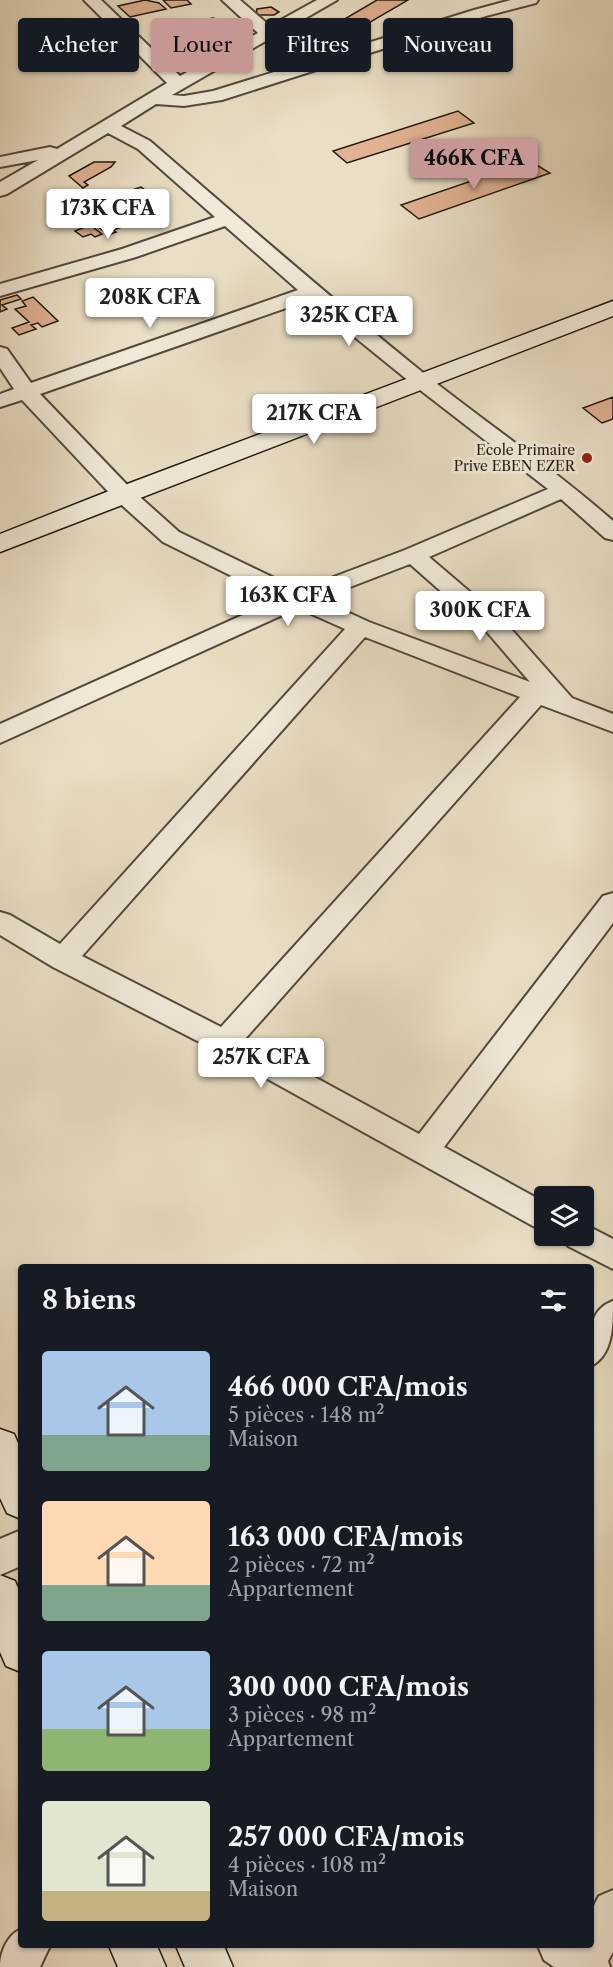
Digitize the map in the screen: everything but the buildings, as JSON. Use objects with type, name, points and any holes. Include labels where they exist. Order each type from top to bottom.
[{"type":"street","points":[[92,0],[178,84]]},
{"type":"street","points":[[230,0],[265,31]]},
{"type":"street","points":[[297,18],[329,0]]},
{"type":"street","points":[[464,0],[480,13]]},
{"type":"street","points":[[154,99],[184,101],[216,96],[480,13],[530,0]]},
{"type":"street","points":[[0,190],[178,84],[265,36]]},
{"type":"street","points":[[108,126],[144,145],[312,292],[422,382],[564,490],[613,533]]},
{"type":"street","points":[[0,162],[69,148]]},
{"type":"street","points":[[0,290],[108,259],[226,219]]},
{"type":"street","points":[[0,401],[312,292]]},
{"type":"street","points":[[0,544],[123,494],[613,308]]},
{"type":"street","points":[[0,353],[27,393],[123,494],[171,537],[361,627],[613,723]]},
{"type":"street","points":[[0,734],[298,599],[413,555],[564,490]]},
{"type":"street","points":[[413,555],[505,636],[528,662],[541,682],[566,705]]},
{"type":"street","points":[[63,959],[361,627]]},
{"type":"street","points":[[225,1042],[536,694]]},
{"type":"street","points":[[423,1150],[613,903]]},
{"type":"street","points":[[0,922],[63,959],[225,1042],[534,1211]]},
{"type":"street","points":[[594,1244],[613,1255]]},
{"type":"street","points":[[594,1306],[613,1298]]},
{"type":"street","points":[[594,1346],[613,1315]]},
{"type":"street","points":[[0,1447],[18,1492]]},
{"type":"street","points":[[0,1558],[18,1549]]},
{"type":"street","points":[[0,1595],[18,1643]]},
{"type":"street","points":[[594,1936],[613,1910]]},
{"type":"street","points":[[15,1967],[29,1948]]},
{"type":"street","points":[[134,1948],[141,1967]]},
{"type":"street","points":[[201,1948],[209,1967]]},
{"type":"place","name":"Ecole Primaire Prive EBEN EZER","points":[[587,458]]}]
